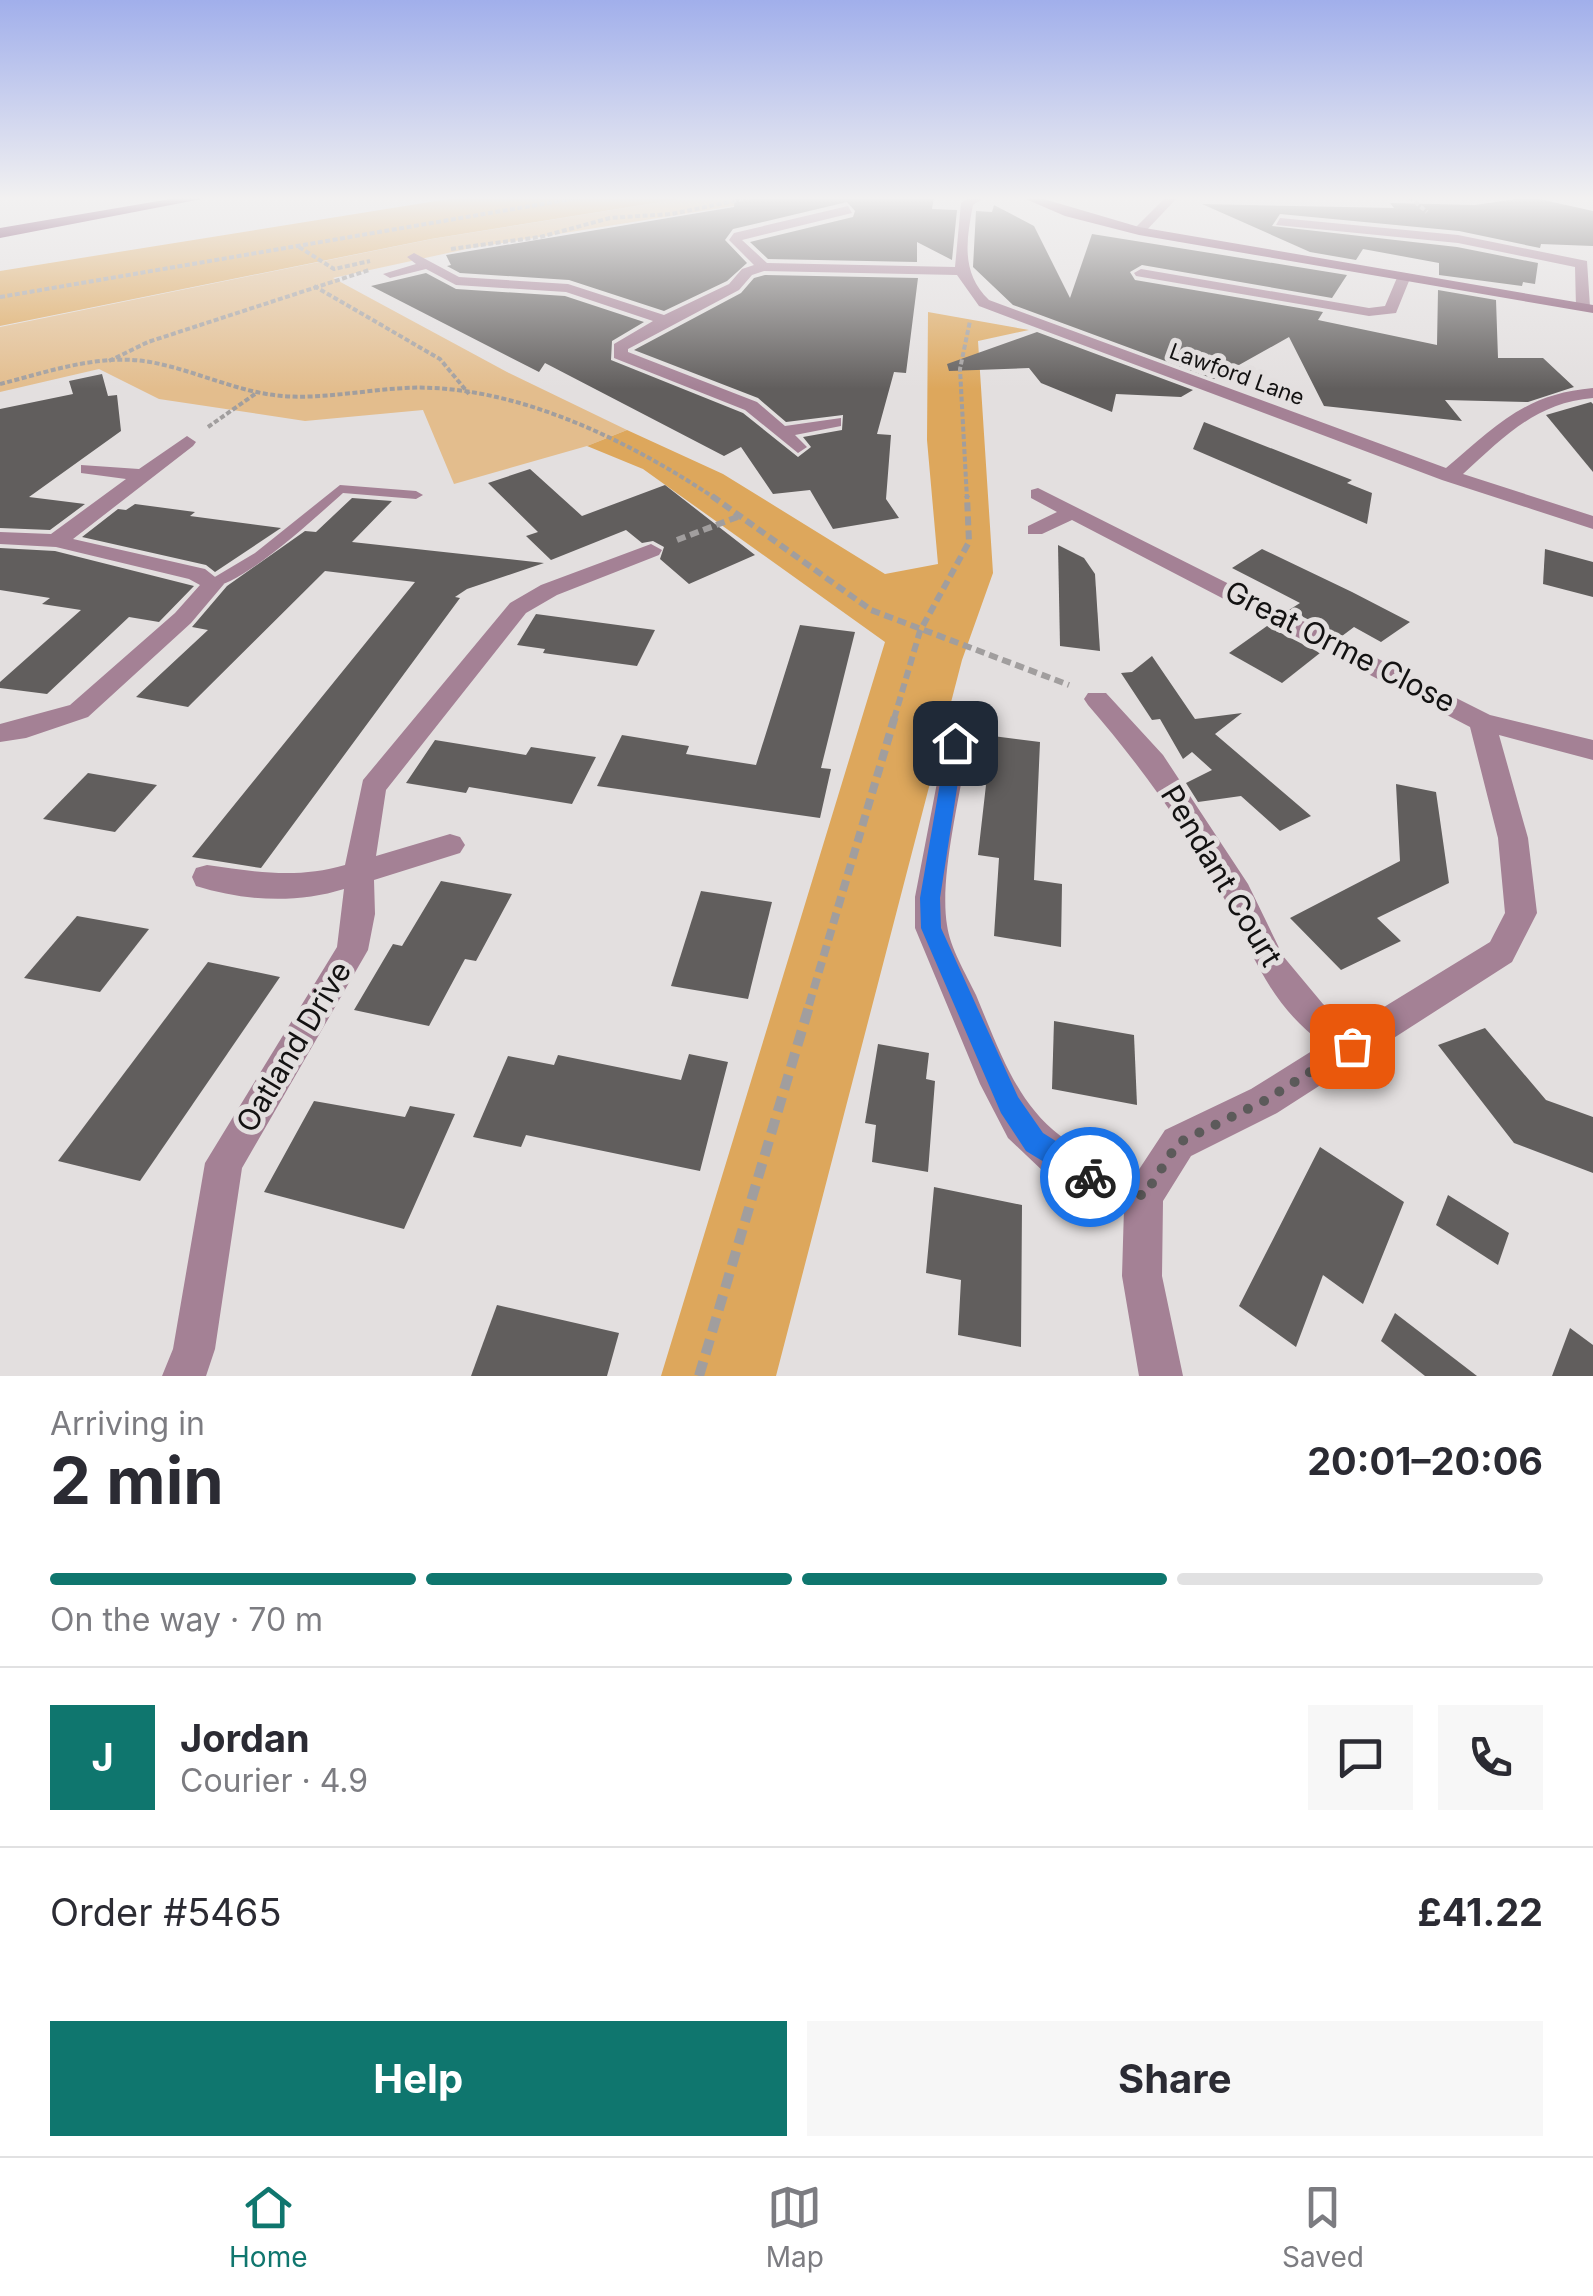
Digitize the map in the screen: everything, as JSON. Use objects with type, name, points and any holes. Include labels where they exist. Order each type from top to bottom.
[{"type":"street","points":[[756,261],[764,267]]},
{"type":"street","points":[[959,261],[964,283],[975,295]]},
{"type":"street","points":[[1317,261],[1588,308],[1588,261]]},
{"type":"street","points":[[390,274],[418,262],[467,284],[568,288],[666,320]]},
{"type":"street","points":[[798,447],[751,406],[620,355],[620,346],[734,288],[747,272],[764,267],[962,271]]},
{"type":"street","points":[[1140,274],[1174,287],[1368,312],[1392,310],[1404,276]]},
{"type":"street","name":"Lawford Lane","points":[[975,295],[1014,315],[1449,476],[1593,523]]},
{"type":"street","points":[[1449,476],[1531,404],[1564,393],[1593,392]]},
{"type":"street","points":[[784,432],[835,422]]},
{"type":"street","points":[[56,541],[187,442]]},
{"type":"street","points":[[88,469],[142,476]]},
{"type":"street","name":"Great Orme Close","points":[[1038,494],[1482,722],[1513,838],[1521,914],[1501,952],[1264,1101],[1178,1143],[1144,1196]]},
{"type":"street","points":[[1035,530],[1072,512]]},
{"type":"street","points":[[0,538],[56,541],[197,574],[213,584],[183,618],[78,712],[26,730],[0,733]]},
{"type":"street","name":"Oatland Drive","points":[[184,1376],[194,1349],[224,1164],[352,950],[359,914],[359,871],[374,787],[518,608],[549,590],[651,550]]},
{"type":"street","name":"Pendant Court","points":[[1097,699],[1153,762],[1237,894],[1272,966],[1311,1015],[1352,1046]]},
{"type":"street","points":[[1482,722],[1593,750]]},
{"type":"street","points":[[955,743],[930,898],[931,928],[1010,1105],[1034,1142],[1084,1175],[1144,1196],[1142,1276],[1160,1376]]},
{"type":"street","points":[[206,878],[279,888],[312,887],[450,846]]},
{"type":"lane","points":[[213,584],[260,556],[340,489],[416,496]]},
{"type":"path","points":[[0,298],[211,261]]},
{"type":"path","points":[[323,261],[334,268],[370,261]]},
{"type":"path","points":[[108,361],[122,351],[264,308],[313,285],[422,261]]},
{"type":"path","points":[[313,285],[350,312],[434,356],[463,380],[470,394]]},
{"type":"path","points":[[699,1376],[920,632],[969,542],[960,369],[975,295]]},
{"type":"path","points":[[0,384],[108,361],[148,361],[256,393],[320,399],[450,389],[553,416],[676,471],[741,516],[810,572],[870,609],[920,632],[994,652],[1097,699]]},
{"type":"path","points":[[187,442],[256,393]]},
{"type":"path","points":[[651,550],[741,516]]},
{"type":"shaded area","points":[[61,261],[321,261],[0,326],[0,271]]},
{"type":"shaded area","points":[[323,261],[410,261],[333,278],[507,372],[627,430],[587,446],[454,484],[423,410],[305,421],[159,399],[99,369],[0,392],[0,327]]},
{"type":"shaded area","points":[[928,312],[1029,330],[978,341],[993,573],[962,660],[776,1376],[661,1376],[885,642],[643,469],[587,446],[627,430],[723,474],[885,574],[938,564],[927,440]]},
{"type":"building","points":[[449,261],[747,263],[727,281],[664,311],[569,280],[460,273],[447,266],[451,265]]},
{"type":"building","points":[[973,261],[1052,261],[1070,298],[1083,261],[1261,261],[1347,275],[1332,298],[1142,265],[1130,272],[1135,280],[1323,312],[1318,320],[1437,345],[1438,290],[1496,300],[1498,358],[1543,358],[1574,387],[1528,402],[1445,400],[1462,421],[1324,406],[1289,337],[1214,379],[1013,305],[973,267]]},
{"type":"building","points":[[1429,261],[1538,263],[1535,284],[1523,282],[1522,286],[1439,275],[1439,263]]},
{"type":"building","points":[[426,273],[456,289],[565,296],[644,322],[612,341],[611,360],[743,413],[798,457],[811,447],[803,437],[842,430],[843,415],[786,422],[758,398],[634,350],[741,293],[754,278],[765,275],[918,278],[906,373],[894,372],[877,434],[891,435],[886,499],[899,518],[833,529],[810,490],[773,494],[741,447],[724,456],[545,363],[539,372],[371,286]]},
{"type":"building","points":[[1037,332],[1193,390],[1181,397],[1116,394],[1112,412],[1041,383],[1029,368],[949,371],[947,364]]},
{"type":"building","points":[[102,374],[108,396],[117,395],[121,431],[29,497],[85,504],[50,530],[0,528],[0,409],[73,394],[69,381]]},
{"type":"building","points":[[1593,404],[1593,472],[1546,415]]},
{"type":"building","points":[[1204,422],[1352,480],[1347,483],[1372,493],[1367,524],[1193,449]]},
{"type":"building","points":[[530,469],[582,516],[665,485],[755,555],[689,584],[660,559],[664,547],[653,541],[642,543],[626,530],[551,560],[526,536],[538,532],[488,483]]},
{"type":"building","points":[[352,498],[392,501],[352,542],[544,563],[467,589],[455,597],[460,598],[261,868],[192,857],[415,582],[325,571],[188,707],[136,697],[208,630],[192,627],[227,586],[305,531],[316,532]]},
{"type":"building","points":[[135,504],[281,528],[215,572],[206,565],[82,537],[118,509],[126,510]]},
{"type":"building","points":[[1058,545],[1084,558],[1095,574],[1100,651],[1060,646]]},
{"type":"building","points":[[0,548],[55,551],[194,586],[159,622],[129,617],[47,694],[0,688],[0,682],[81,610],[42,604],[50,598],[0,590]]},
{"type":"building","points":[[1262,549],[1410,622],[1381,642],[1354,627],[1342,636],[1289,610],[1300,603],[1232,568]]},
{"type":"building","points":[[1545,549],[1593,562],[1593,597],[1543,584]]},
{"type":"building","points":[[536,614],[655,630],[637,666],[543,653],[545,649],[517,645]]},
{"type":"building","points":[[800,625],[855,632],[821,768],[831,769],[820,818],[597,786],[622,735],[689,746],[686,754],[756,765]]},
{"type":"building","points":[[1267,626],[1320,653],[1282,683],[1229,653]]},
{"type":"building","points":[[1152,656],[1195,719],[1242,713],[1215,734],[1311,816],[1280,831],[1241,796],[1198,802],[1186,783],[1212,770],[1192,752],[1183,759],[1160,719],[1152,720],[1121,673],[1132,672]]},
{"type":"building","points":[[985,735],[1040,742],[1034,880],[1062,884],[1061,947],[994,936],[999,858],[978,855],[986,785],[982,784]]},
{"type":"building","points":[[435,740],[526,755],[531,747],[596,757],[572,804],[469,787],[466,793],[406,783]]},
{"type":"building","points":[[88,773],[157,785],[115,832],[43,819]]},
{"type":"building","points":[[1396,784],[1436,792],[1449,883],[1377,918],[1401,941],[1341,970],[1290,918],[1400,861]]},
{"type":"building","points":[[441,881],[512,894],[476,961],[465,959],[429,1026],[354,1010],[393,944],[402,946]]},
{"type":"building","points":[[701,891],[772,902],[748,999],[671,986]]},
{"type":"building","points":[[77,916],[149,929],[100,992],[24,978]]},
{"type":"building","points":[[208,962],[280,977],[140,1181],[58,1161]]},
{"type":"building","points":[[1054,1021],[1134,1035],[1137,1105],[1052,1089]]},
{"type":"building","points":[[1485,1028],[1546,1100],[1593,1117],[1593,1173],[1514,1143],[1438,1045]]},
{"type":"building","points":[[878,1044],[929,1053],[926,1079],[935,1081],[928,1172],[872,1162],[876,1125],[865,1123]]},
{"type":"building","points":[[689,1054],[728,1062],[700,1171],[526,1135],[521,1147],[473,1137],[508,1056],[554,1065],[558,1055],[681,1080]]},
{"type":"building","points":[[314,1101],[405,1117],[410,1106],[455,1114],[404,1229],[264,1192]]},
{"type":"building","points":[[1320,1147],[1404,1202],[1363,1304],[1323,1275],[1296,1347],[1239,1306]]},
{"type":"building","points":[[934,1187],[1022,1205],[1021,1347],[958,1335],[961,1280],[926,1273]]},
{"type":"building","points":[[1448,1195],[1509,1233],[1498,1265],[1436,1225]]},
{"type":"building","points":[[497,1305],[619,1333],[607,1376],[471,1376]]},
{"type":"building","points":[[1395,1313],[1477,1376],[1425,1376],[1381,1341]]},
{"type":"building","points":[[1570,1328],[1593,1345],[1593,1376],[1552,1376]]},
{"type":"way so far","points":[[1090,1177],[1144,1196],[1178,1143],[1264,1101],[1352,1046]]},
{"type":"route","points":[[955,743],[930,898],[931,928],[1010,1105],[1034,1142],[1090,1177]]}]
